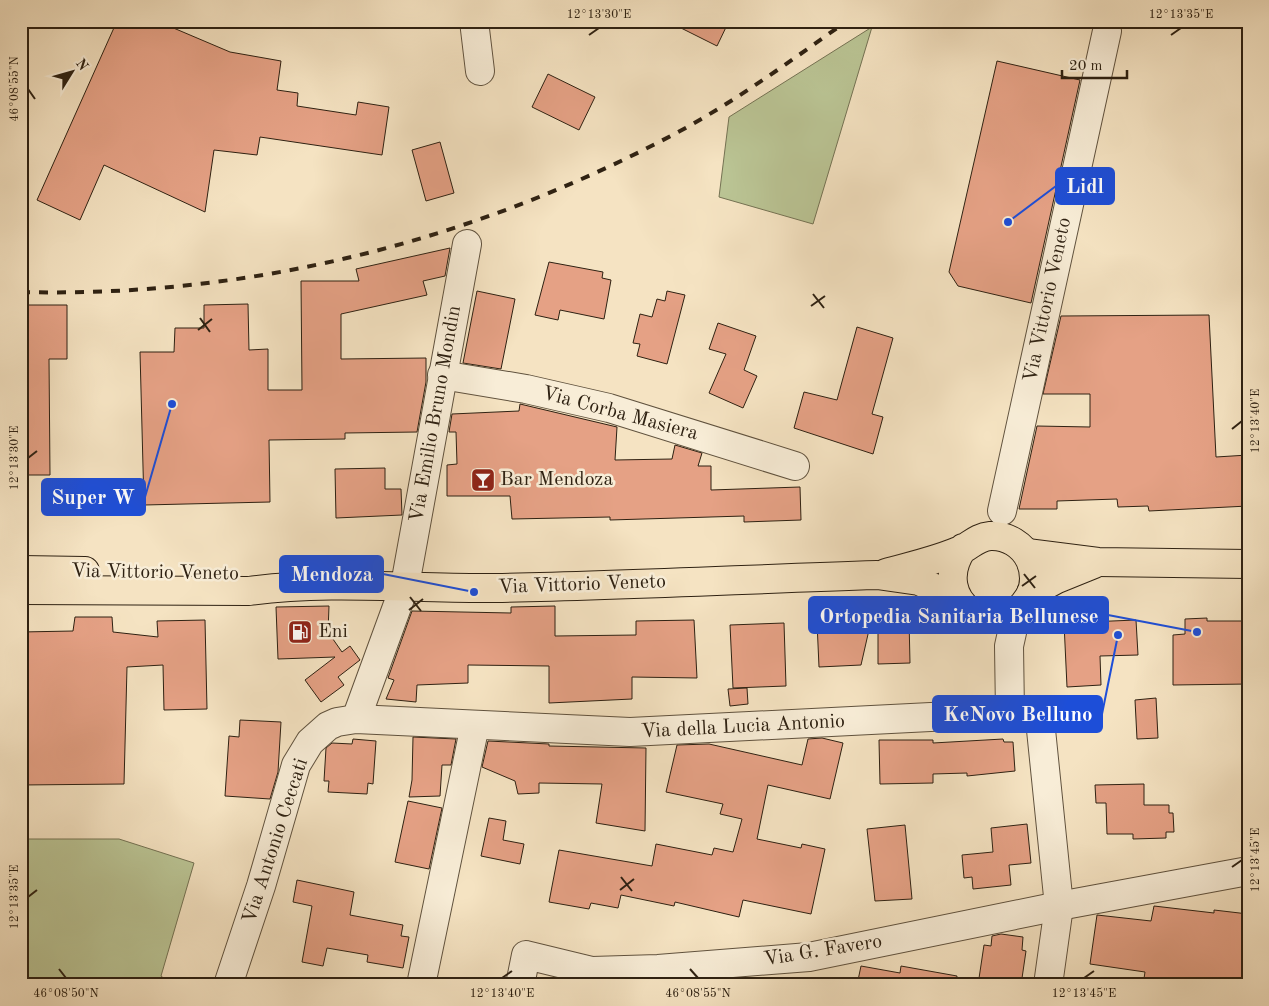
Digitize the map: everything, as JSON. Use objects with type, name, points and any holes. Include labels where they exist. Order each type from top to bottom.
[{"type":"main road","name":"Via Vittorio Veneto","points":[[877,575],[964,548],[975,540],[989,536],[1011,541],[1027,554],[1098,562],[1248,564]]},
{"type":"main road","points":[[958,599],[952,587],[952,574],[955,560],[964,548]]},
{"type":"main road","points":[[1024,602],[1034,581],[1033,566],[1027,554]]},
{"type":"main road","name":"Via Vittorio Veneto","points":[[21,590],[249,591],[287,586],[405,585],[526,587],[877,575],[919,582],[958,599],[966,609],[977,616],[990,619],[1003,618],[1057,579],[1098,562]]},
{"type":"main road","name":"Via Vittorio Veneto","points":[[21,570],[250,574],[287,586]]},
{"type":"street","points":[[474,21],[480,71]]},
{"type":"street","name":"Via Vittorio Veneto","points":[[1002,512],[1107,31]]},
{"type":"street","name":"Via Emilio Bruno Mondin","points":[[405,585],[467,244]]},
{"type":"street","name":"Via Corba Masiera","points":[[442,375],[526,389],[610,408],[795,466]]},
{"type":"street","points":[[356,719],[405,585]]},
{"type":"street","points":[[1010,713],[1009,646],[1024,602]]},
{"type":"street","points":[[990,619],[1009,646]]},
{"type":"street","name":"Via della Lucia Antonio","points":[[356,719],[630,732],[1033,713],[1040,720],[1059,906],[1048,985]]},
{"type":"street","name":"Via Antonio Ceccati","points":[[228,985],[262,886],[296,765],[310,742],[328,726],[336,722],[356,719]]},
{"type":"street","points":[[421,985],[475,725]]},
{"type":"street","name":"Via G. Favero","points":[[520,985],[526,955],[592,971],[658,969],[739,974],[809,957],[1059,906],[1248,871]]},
{"type":"green space","points":[[872,27],[813,224],[719,197],[729,117]]},
{"type":"green space","points":[[21,839],[119,839],[194,863],[161,976],[172,985],[21,985]]},
{"type":"building","points":[[117,21],[157,21],[230,52],[281,61],[277,90],[298,93],[297,106],[356,115],[358,102],[389,107],[382,155],[260,137],[257,155],[214,150],[205,212],[104,165],[80,220],[37,200]]},
{"type":"building","points":[[667,21],[729,21],[717,46]]},
{"type":"building","points":[[997,61],[1080,80],[1031,303],[958,286],[949,272]]},
{"type":"building","points":[[548,74],[595,97],[579,130],[532,107]]},
{"type":"building","points":[[440,142],[454,193],[426,201],[412,150]]},
{"type":"building","points":[[450,248],[445,276],[423,281],[427,295],[341,314],[341,359],[426,358],[426,382],[417,432],[345,433],[345,439],[269,440],[270,502],[144,505],[140,352],[174,352],[175,328],[204,328],[204,305],[248,304],[249,350],[268,349],[268,390],[302,390],[301,281],[359,281],[356,269]]},
{"type":"building","points":[[549,262],[603,272],[602,278],[611,280],[604,319],[560,310],[558,320],[535,315]]},
{"type":"building","points":[[477,291],[515,299],[501,369],[463,363]]},
{"type":"building","points":[[667,291],[685,295],[667,364],[637,356],[640,344],[633,343],[640,314],[652,317],[657,299],[665,301]]},
{"type":"building","points":[[21,305],[67,305],[67,359],[49,359],[50,475],[21,475]]},
{"type":"building","points":[[1209,315],[1216,457],[1248,455],[1248,506],[1149,511],[1148,506],[1118,507],[1117,499],[1057,501],[1057,509],[1019,509],[1037,426],[1090,427],[1090,394],[1043,394],[1061,316]]},
{"type":"building","points":[[718,323],[756,336],[744,370],[757,376],[743,408],[709,393],[726,354],[709,349]]},
{"type":"building","points":[[857,327],[893,338],[872,414],[883,417],[873,454],[794,428],[804,392],[837,400]]},
{"type":"building","points":[[520,404],[617,427],[615,460],[672,459],[675,445],[702,453],[698,466],[711,466],[711,490],[800,487],[801,520],[744,522],[744,516],[610,520],[610,517],[512,519],[510,496],[447,496],[447,465],[457,464],[456,432],[449,432],[452,414],[519,411]]},
{"type":"building","points":[[385,468],[385,489],[401,489],[402,515],[336,518],[335,469]]},
{"type":"building","points":[[329,606],[328,632],[342,652],[350,646],[360,660],[338,677],[344,685],[321,702],[305,680],[335,657],[278,659],[276,607]]},
{"type":"building","points":[[555,606],[555,636],[636,635],[636,621],[694,620],[697,678],[632,677],[632,699],[549,703],[549,666],[468,665],[468,683],[417,685],[416,702],[386,699],[394,680],[388,678],[412,611],[511,613],[511,607]]},
{"type":"building","points":[[75,617],[112,617],[113,632],[158,637],[157,621],[205,620],[207,709],[164,710],[163,665],[127,667],[124,784],[21,785],[21,632],[73,631]]},
{"type":"building","points":[[1207,618],[1207,621],[1248,621],[1248,684],[1173,685],[1173,635],[1185,634],[1185,619]]},
{"type":"building","points":[[909,619],[910,663],[878,664],[878,620]]},
{"type":"building","points":[[1136,620],[1138,655],[1100,656],[1101,685],[1067,687],[1064,623]]},
{"type":"building","points":[[871,621],[861,665],[819,667],[817,622]]},
{"type":"building","points":[[784,623],[786,686],[733,688],[730,625]]},
{"type":"building","points":[[747,688],[748,704],[730,706],[728,689]]},
{"type":"building","points":[[1156,698],[1158,738],[1137,739],[1135,700]]},
{"type":"building","points":[[240,720],[281,722],[278,772],[270,799],[225,796],[229,736],[239,737]]},
{"type":"building","points":[[413,737],[456,739],[451,765],[442,765],[440,796],[409,797],[412,780]]},
{"type":"building","points":[[822,738],[843,743],[830,799],[768,785],[757,839],[801,848],[802,844],[825,849],[811,914],[743,900],[739,917],[675,902],[674,906],[621,895],[618,908],[591,903],[589,909],[549,902],[559,850],[652,866],[656,844],[712,855],[714,848],[733,852],[742,819],[720,814],[723,804],[666,792],[677,745],[709,744],[802,765],[808,739]]},
{"type":"building","points":[[353,739],[376,741],[373,784],[368,783],[367,794],[328,792],[329,781],[324,781],[326,748],[332,743],[352,744]]},
{"type":"building","points":[[1003,739],[1004,742],[1013,742],[1015,771],[967,776],[967,773],[933,774],[933,783],[880,784],[879,740],[933,740],[933,743]]},
{"type":"building","points":[[488,741],[549,744],[549,746],[646,748],[645,831],[596,823],[602,784],[539,783],[539,793],[518,794],[515,781],[482,767]]},
{"type":"building","points":[[1144,784],[1144,805],[1169,805],[1169,813],[1173,813],[1174,832],[1166,832],[1166,838],[1133,839],[1133,834],[1107,834],[1106,803],[1096,803],[1095,785]]},
{"type":"building","points":[[408,801],[442,808],[429,869],[395,862]]},
{"type":"building","points":[[489,818],[506,821],[503,840],[524,844],[520,864],[481,856]]},
{"type":"building","points":[[1027,824],[1031,863],[1009,865],[1011,885],[973,889],[972,877],[964,878],[962,855],[993,852],[991,828]]},
{"type":"building","points":[[905,825],[912,899],[875,901],[867,829]]},
{"type":"building","points":[[297,880],[354,892],[350,915],[403,925],[401,936],[409,937],[403,968],[367,962],[368,955],[327,948],[323,966],[302,962],[312,906],[293,902]]},
{"type":"building","points":[[1154,906],[1214,913],[1214,910],[1248,914],[1248,985],[1143,985],[1145,972],[1090,964],[1097,915],[1151,921]]},
{"type":"building","points":[[1001,934],[1023,937],[1022,950],[1026,951],[1021,985],[978,985],[984,945],[991,946],[992,936]]},
{"type":"building","points":[[861,966],[900,973],[901,966],[957,976],[956,985],[857,985]]},
{"type":"railway","points":[[21,292],[107,291],[193,285],[278,272],[361,255],[443,231],[524,203],[603,169],[680,131],[745,92],[847,21]]},
{"type":"place","name":"Lidl","points":[[1008,222]]},
{"type":"place","name":"Super W","points":[[172,404]]},
{"type":"place","name":"Bar Mendoza","points":[[483,480]]},
{"type":"place","name":"Mendoza","points":[[474,592]]},
{"type":"place","name":"Eni","points":[[300,632]]},
{"type":"place","name":"Ortopedia Sanitaria Bellunese","points":[[1197,632]]},
{"type":"place","name":"KeNovo Belluno","points":[[1118,635]]}]
